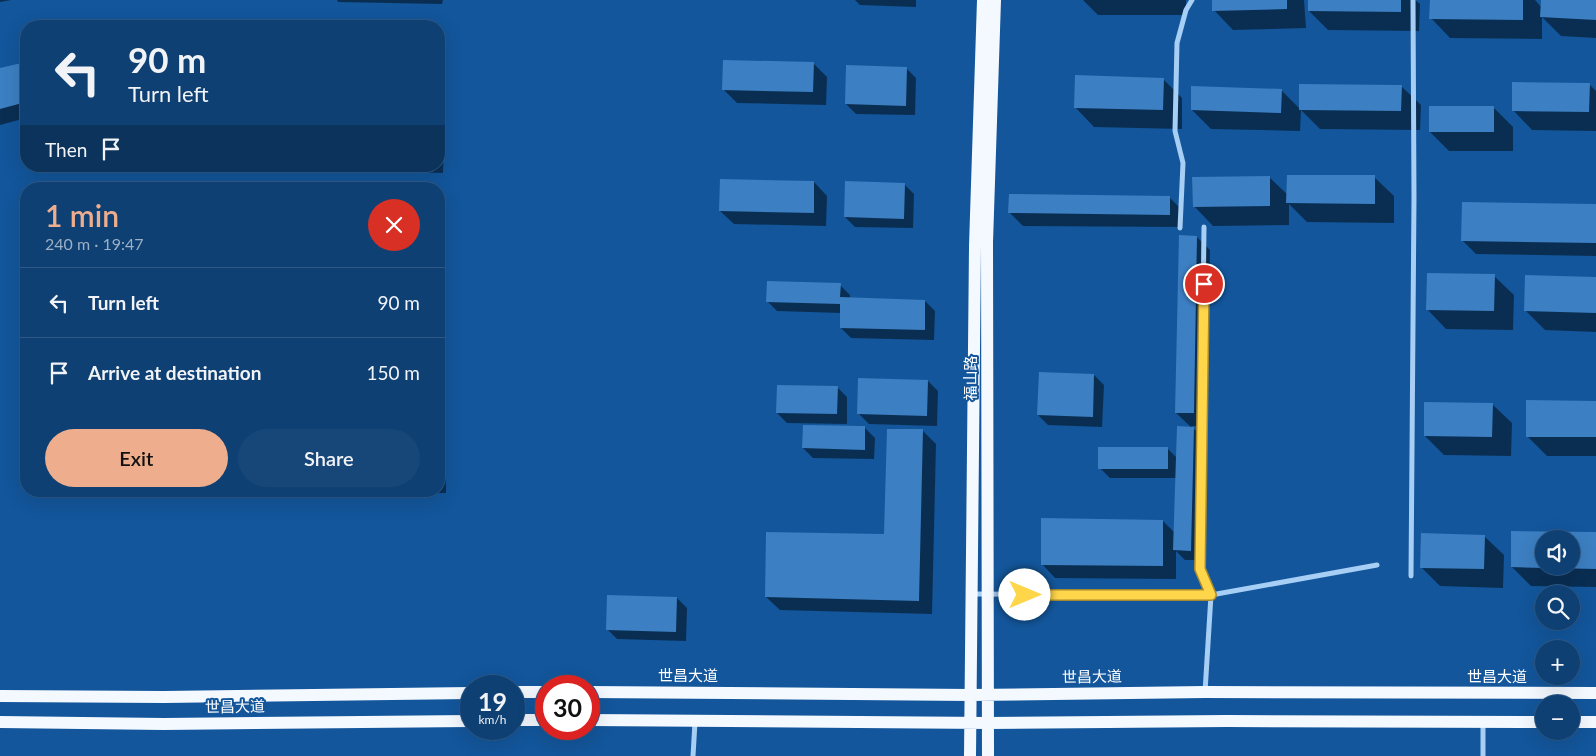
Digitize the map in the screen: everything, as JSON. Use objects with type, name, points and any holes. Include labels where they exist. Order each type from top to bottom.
[{"type":"main road","points":[[970,756],[975,246],[983,0]]},
{"type":"main road","name":"福山路","points":[[988,756],[986,242],[995,0]]},
{"type":"main road","name":"世昌大道","points":[[600,692],[971,695],[1205,692],[1596,693]]},
{"type":"main road","name":"世昌大道","points":[[0,696],[460,693]]},
{"type":"main road","points":[[600,720],[971,723],[1217,721],[1535,722]]},
{"type":"main road","name":"世昌大道","points":[[0,722],[164,724],[460,721]]},
{"type":"main road","points":[[1580,722],[1596,722]]},
{"type":"street","points":[[1180,228],[1183,163],[1175,131],[1177,43],[1186,10],[1192,0]]},
{"type":"street","points":[[1412,576],[1413,0]]},
{"type":"street","points":[[1204,227],[1200,569],[1211,595],[1205,692]]},
{"type":"street","points":[[972,594],[1211,595],[1377,565]]},
{"type":"street","points":[[693,756],[695,721]]},
{"type":"street","points":[[1483,722],[1483,756]]},
{"type":"building","points":[[1212,0],[1287,0],[1287,9],[1212,11]]},
{"type":"building","points":[[1308,0],[1401,0],[1401,12],[1308,11]]},
{"type":"building","points":[[1430,0],[1523,0],[1523,20],[1429,19]]},
{"type":"building","points":[[1541,0],[1596,0],[1596,20],[1540,17]]},
{"type":"building","points":[[723,60],[814,62],[813,92],[722,90]]},
{"type":"building","points":[[20,63],[20,104],[0,109],[0,68]]},
{"type":"building","points":[[846,65],[907,67],[906,106],[845,104]]},
{"type":"building","points":[[1075,75],[1164,78],[1163,110],[1074,108]]},
{"type":"building","points":[[1512,82],[1590,83],[1589,112],[1512,111]]},
{"type":"building","points":[[1299,84],[1402,85],[1401,111],[1299,110]]},
{"type":"building","points":[[1191,86],[1282,89],[1281,113],[1191,110]]},
{"type":"building","points":[[1429,106],[1494,106],[1494,132],[1429,132]]},
{"type":"building","points":[[1287,175],[1375,175],[1375,204],[1286,203]]},
{"type":"building","points":[[1270,176],[1270,206],[1193,207],[1192,177]]},
{"type":"building","points":[[720,179],[814,181],[814,213],[719,211]]},
{"type":"building","points":[[845,181],[905,183],[904,219],[844,217]]},
{"type":"building","points":[[1009,194],[1170,196],[1170,215],[1008,213]]},
{"type":"building","points":[[1462,202],[1596,204],[1596,243],[1461,241]]},
{"type":"building","points":[[1179,235],[1197,236],[1194,413],[1175,413]]},
{"type":"building","points":[[1427,273],[1495,274],[1494,311],[1426,310]]},
{"type":"building","points":[[1525,275],[1596,277],[1596,313],[1524,311]]},
{"type":"building","points":[[767,281],[841,283],[840,297],[925,300],[925,330],[840,328],[840,304],[766,302]]},
{"type":"building","points":[[1039,372],[1094,374],[1093,417],[1037,415]]},
{"type":"building","points":[[858,378],[928,380],[927,416],[857,414]]},
{"type":"building","points":[[777,385],[838,386],[837,414],[776,413]]},
{"type":"building","points":[[1526,400],[1596,401],[1596,437],[1526,437]]},
{"type":"building","points":[[1424,402],[1493,403],[1492,437],[1424,436]]},
{"type":"building","points":[[803,425],[865,426],[865,450],[802,448]]},
{"type":"building","points":[[1177,426],[1194,427],[1191,551],[1173,550]]},
{"type":"building","points":[[887,429],[923,429],[919,601],[765,597],[766,532],[884,534]]},
{"type":"building","points":[[1098,447],[1168,447],[1168,469],[1098,469]]},
{"type":"building","points":[[1041,518],[1163,520],[1163,566],[1041,565]]},
{"type":"building","points":[[1511,531],[1535,531],[1535,568],[1511,567]]},
{"type":"building","points":[[1580,532],[1596,532],[1596,569],[1580,569]]},
{"type":"building","points":[[1421,533],[1485,535],[1484,569],[1420,568]]},
{"type":"building","points":[[607,595],[677,597],[676,632],[606,630]]},
{"type":"route","points":[[1025,595],[1211,595],[1200,569],[1204,284]]}]
